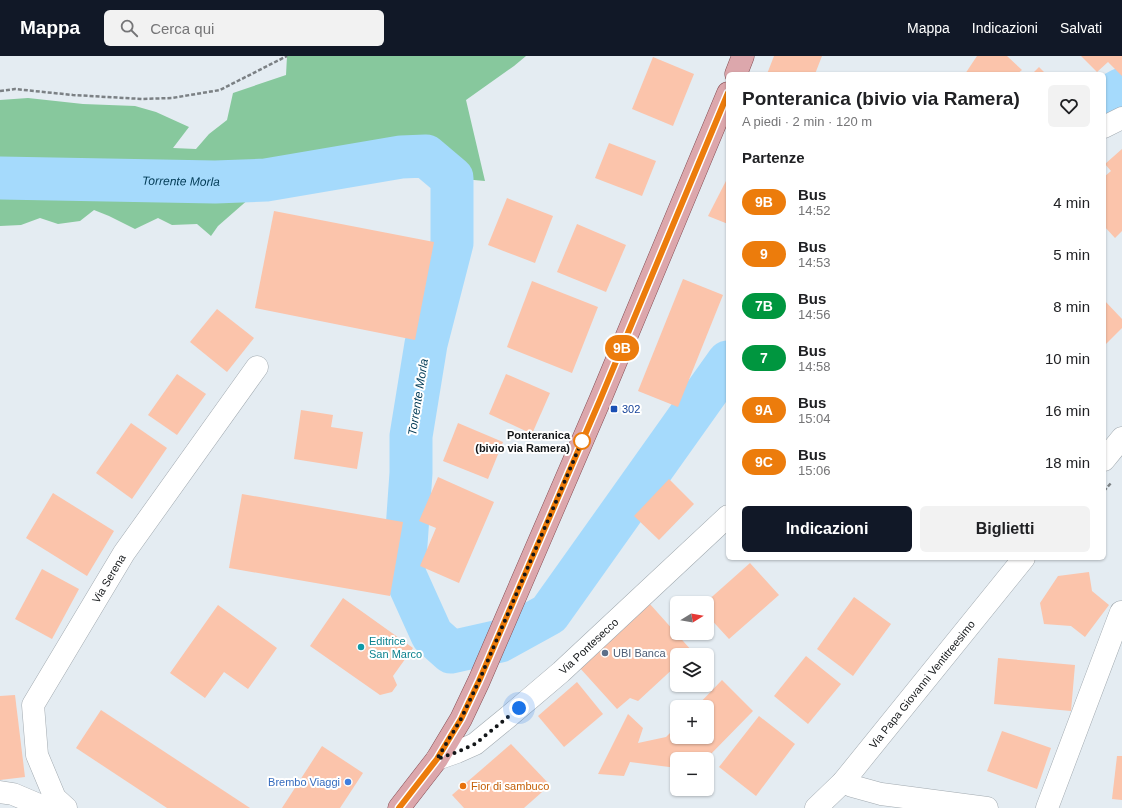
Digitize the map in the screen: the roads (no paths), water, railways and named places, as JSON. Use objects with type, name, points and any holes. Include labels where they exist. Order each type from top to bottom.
[{"type":"main road","points":[[737,72],[743,56]]},
{"type":"main road","points":[[399,808],[437,759],[461,719],[479,681],[726,104]]},
{"type":"street","points":[[1106,126],[1122,118]]},
{"type":"street","name":"Via Serena","points":[[66,808],[55,798],[37,755],[33,705],[124,553],[257,367]]},
{"type":"street","points":[[1106,458],[1122,438]]},
{"type":"street","name":"Via Pontesecco","points":[[437,759],[475,744],[508,717],[561,672],[726,518]]},
{"type":"street","name":"Via Papa Giovanni Ventitreesimo","points":[[816,808],[843,782],[1022,560]]},
{"type":"street","points":[[1047,808],[1121,612]]},
{"type":"street","points":[[843,782],[881,794],[987,808]]},
{"type":"street","points":[[4,798],[46,808]]},
{"type":"waterway","name":"Torrente Morla","points":[[1106,98],[1122,89]]},
{"type":"waterway","name":"Torrente Morla","points":[[0,178],[215,182],[266,180],[401,157],[426,156],[452,178],[452,243],[426,344],[411,436],[411,473],[404,573],[432,635],[451,652],[500,641],[549,614],[726,365]]},
{"type":"place","name":"302","points":[[614,409]]},
{"type":"place","name":"Ponteranica (bivio via Ramera)","points":[[582,441]]},
{"type":"place","name":"Editrice San Marco","points":[[361,647]]},
{"type":"place","name":"UBI Banca","points":[[605,653]]},
{"type":"place","name":"Brembo Viaggi","points":[[348,782]]},
{"type":"place","name":"Fior di sambuco","points":[[463,786]]}]
